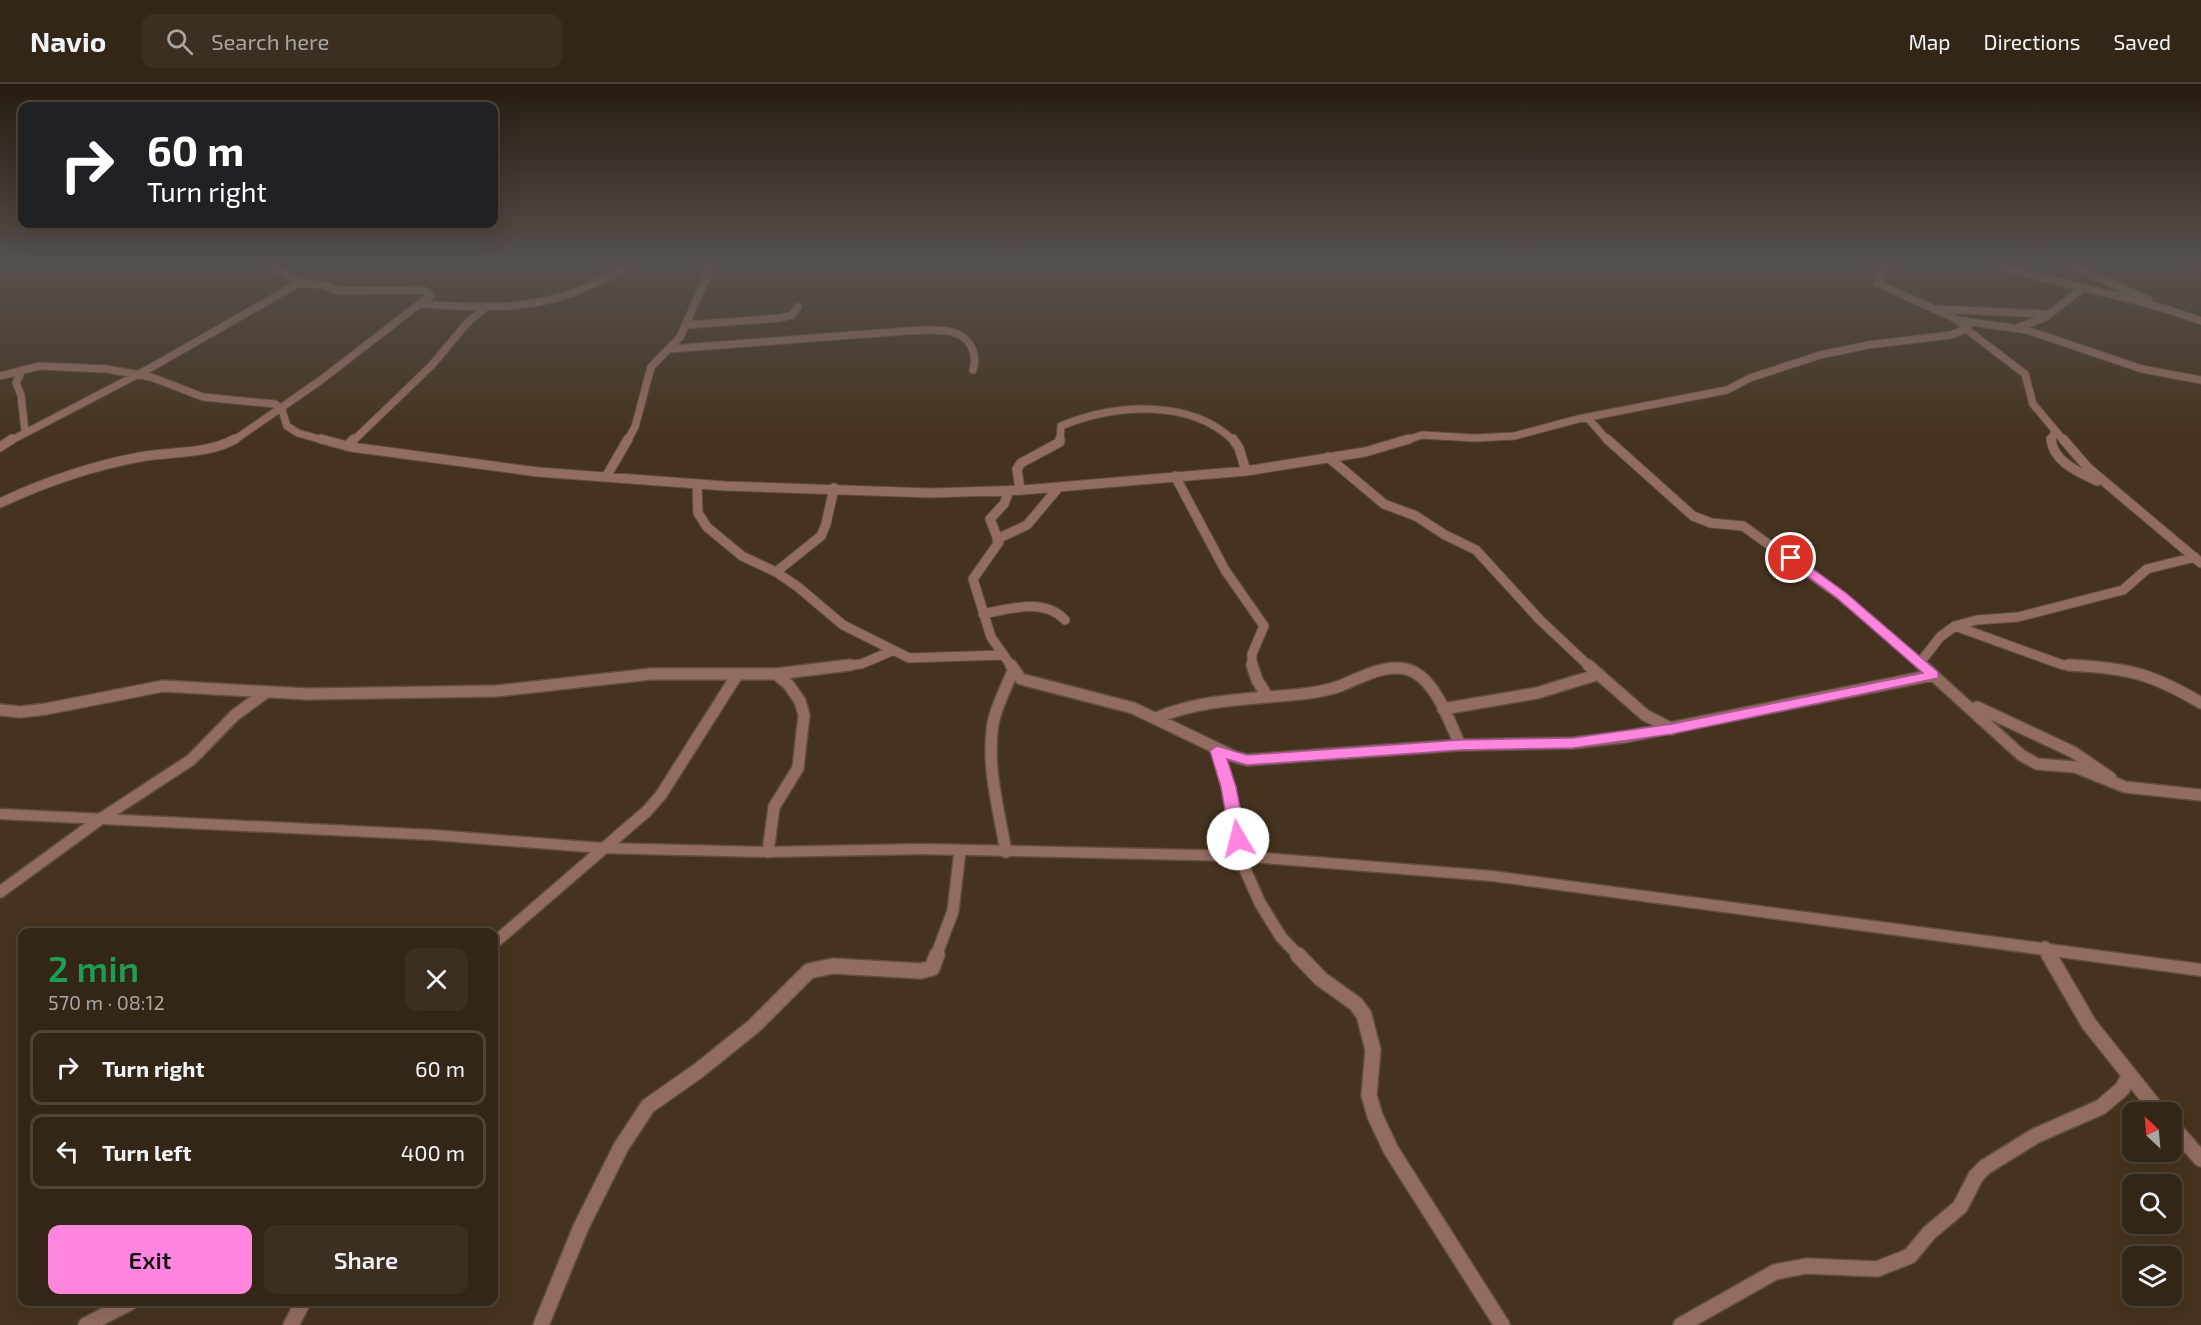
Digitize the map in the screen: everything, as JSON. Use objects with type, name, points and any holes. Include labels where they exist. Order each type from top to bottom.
[{"type":"street","points":[[0,447],[25,431],[139,374],[237,321]]},
{"type":"street","points":[[0,502],[98,465],[144,456],[204,449],[232,441],[279,406],[314,385],[399,321]]},
{"type":"street","points":[[347,446],[442,355],[459,337],[469,321]]},
{"type":"street","points":[[606,477],[635,427],[651,367],[670,349],[689,321]]},
{"type":"street","points":[[687,325],[733,321]]},
{"type":"street","points":[[1958,321],[2025,374],[2033,404],[2108,486],[2201,563]]},
{"type":"street","points":[[1964,321],[2017,328],[2142,369],[2201,381]]},
{"type":"street","points":[[2017,328],[2036,321]]},
{"type":"street","points":[[0,376],[50,366],[139,374],[203,397],[268,402],[279,406],[287,426],[298,433],[347,446],[531,472],[697,485],[931,493],[1015,491],[1246,471],[1365,452],[1422,435],[1474,438],[1514,436],[1588,418],[1727,390],[1750,378],[1820,355],[1868,345],[1951,335],[1966,329]]},
{"type":"street","points":[[670,349],[887,332],[951,331],[964,336],[974,351],[976,360],[973,370]]},
{"type":"street","points":[[22,370],[16,382],[24,397],[21,415],[25,431]]},
{"type":"street","points":[[1246,471],[1236,441],[1215,425],[1168,411],[1115,412],[1087,416],[1061,426],[1060,442],[1021,463],[1017,469],[1015,491],[990,519],[997,539],[996,548],[975,571],[973,579],[982,614],[1002,655],[1013,671],[1029,682],[1090,695],[1156,718],[1217,751],[1247,760],[1460,745],[1573,743],[1672,729],[1933,675]]},
{"type":"street","points":[[1588,418],[1614,447],[1652,477],[1693,516],[1711,523],[1746,528],[1841,596],[1963,700],[2021,755],[2032,762],[2042,765],[2075,767],[2125,787],[2201,795]]},
{"type":"street","points":[[2055,430],[2049,438],[2049,445],[2056,454],[2073,468],[2108,486]]},
{"type":"street","points":[[1328,457],[1384,504],[1416,516],[1444,535],[1476,550],[1540,620],[1599,674],[1645,715],[1672,729]]},
{"type":"street","points":[[1175,476],[1187,495],[1206,536],[1246,603],[1264,626],[1253,650],[1253,669],[1258,684],[1267,696]]},
{"type":"street","points":[[697,485],[698,513],[707,527],[742,556],[776,572],[843,625],[909,658],[1002,655]]},
{"type":"street","points":[[997,539],[1027,525],[1059,487]]},
{"type":"street","points":[[776,572],[813,544],[824,532],[827,506],[834,488]]},
{"type":"street","points":[[1919,664],[1940,637],[1955,626],[1977,620],[2018,618],[2123,590],[2133,584],[2147,569],[2196,558]]},
{"type":"street","points":[[982,614],[1044,607],[1058,612],[1065,620]]},
{"type":"street","points":[[1955,626],[2063,666],[2119,668],[2153,678],[2169,684],[2201,703]]},
{"type":"street","points":[[0,710],[20,712],[46,709],[163,686],[265,693],[496,691],[651,674],[776,674],[861,664],[892,651]]},
{"type":"street","points":[[1156,718],[1183,707],[1342,686],[1391,668],[1417,673],[1443,709],[1460,745]]},
{"type":"street","points":[[1006,852],[992,759],[993,732],[998,705],[1013,671]]},
{"type":"street","points":[[768,852],[774,807],[798,768],[804,715],[800,701],[788,684],[776,674]]},
{"type":"street","points":[[1443,709],[1537,693],[1599,674]]},
{"type":"street","points":[[498,939],[661,795],[737,675]]},
{"type":"street","points":[[0,892],[99,820],[185,765],[235,715],[265,693]]},
{"type":"street","points":[[1963,700],[2073,752],[2125,787]]},
{"type":"street","points":[[1217,751],[1237,822],[1239,856],[1260,903],[1281,937],[1321,979],[1356,1004],[1364,1015],[1370,1030],[1373,1050],[1369,1095],[1379,1125],[1391,1150],[1502,1325]]},
{"type":"street","points":[[0,814],[434,835],[602,848],[768,852],[960,851],[1239,856],[1492,876],[1748,912],[2045,947],[2201,970]]},
{"type":"street","points":[[542,1325],[586,1217],[621,1146],[648,1106],[698,1071],[754,1026],[809,971],[833,966],[921,971],[934,966],[953,911],[960,851]]},
{"type":"street","points":[[2045,947],[2088,1024],[2151,1102]]},
{"type":"street","points":[[1681,1325],[1702,1316],[1746,1287],[1788,1268],[1805,1267],[1863,1272],[1880,1269],[1912,1255],[1926,1236],[1964,1202],[1973,1177],[2036,1136],[2103,1107],[2124,1090],[2129,1077]]},
{"type":"street","points":[[2182,1137],[2201,1159]]},
{"type":"street","points":[[86,1325],[122,1306]]},
{"type":"street","points":[[291,1325],[301,1306]]},
{"type":"route","points":[[1238,839],[1237,822],[1229,787],[1217,751],[1234,758],[1247,760],[1460,745],[1573,743],[1672,729],[1725,716],[1933,675],[1841,596],[1791,558]]}]
